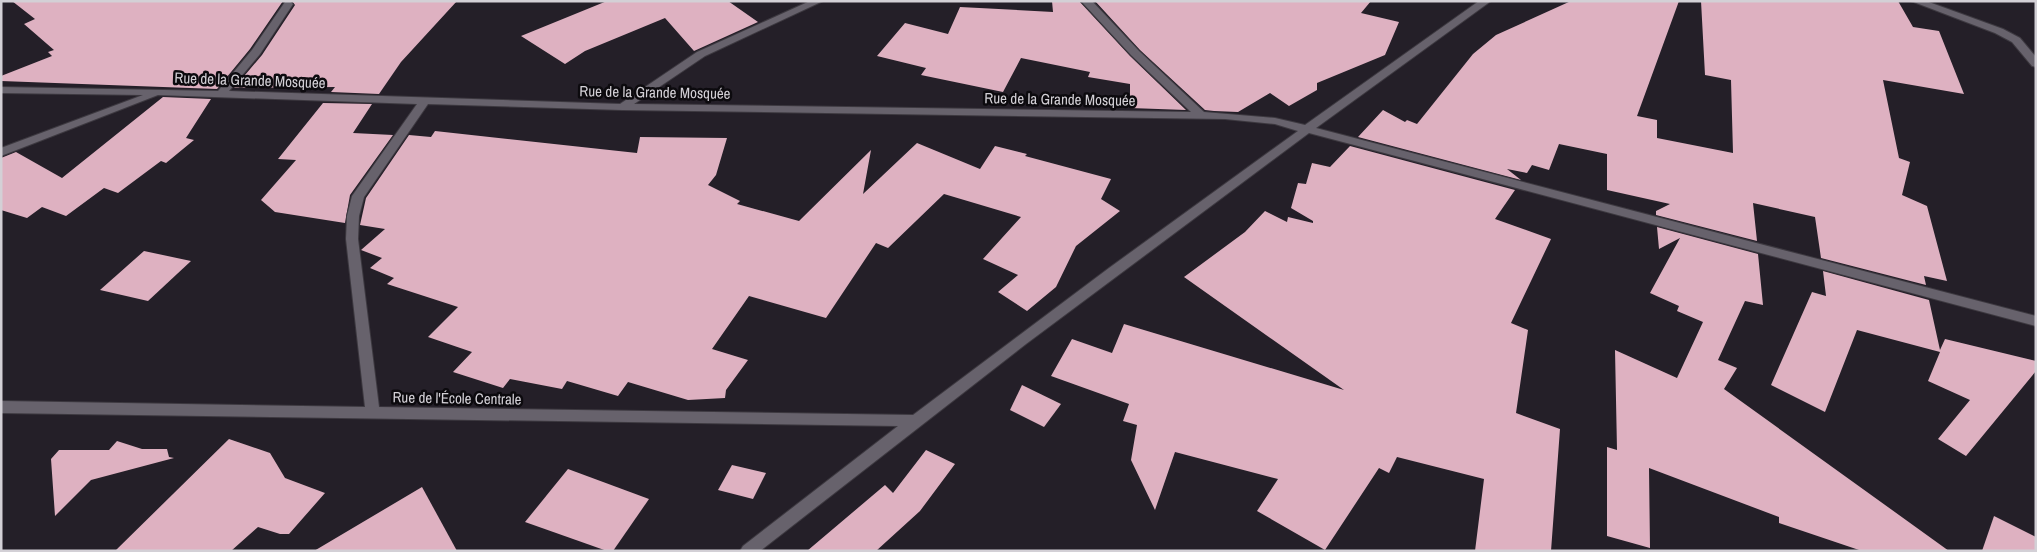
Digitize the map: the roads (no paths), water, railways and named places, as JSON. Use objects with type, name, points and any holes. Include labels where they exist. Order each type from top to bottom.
[{"type":"street","points":[[622,107],[701,54],[818,1]]},
{"type":"street","points":[[1086,1],[1129,47],[1202,116]]},
{"type":"street","points":[[748,551],[912,420],[1307,129],[1486,1]]},
{"type":"street","points":[[1916,1],[1999,31],[2016,40],[2036,64]]},
{"type":"street","points":[[220,94],[256,52],[288,4]]},
{"type":"street","name":"Rue de la Grande Mosquée","points":[[1,90],[161,92],[622,107],[1202,116],[1275,121],[2036,321]]},
{"type":"street","points":[[1,152],[161,92]]},
{"type":"street","points":[[373,412],[352,239],[353,216],[358,196],[425,100]]},
{"type":"street","name":"Rue de l'École Centrale","points":[[1,407],[912,420]]}]
